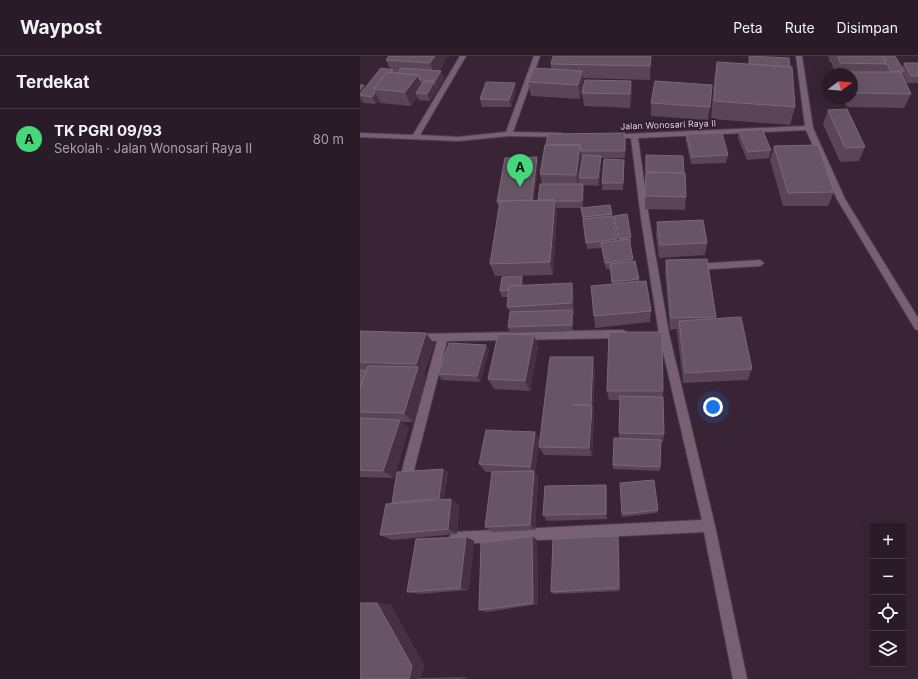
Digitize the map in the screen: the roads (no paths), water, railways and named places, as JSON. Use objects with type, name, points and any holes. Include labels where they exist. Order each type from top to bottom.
[{"type":"street","points":[[415,138],[463,56]]},
{"type":"street","points":[[509,134],[537,56]]},
{"type":"street","points":[[799,56],[809,128],[841,199],[918,326]]},
{"type":"street","name":"Jalan Wonosari Raya II","points":[[621,136],[809,128]]},
{"type":"street","points":[[360,135],[458,139],[509,134],[570,135]]},
{"type":"street","points":[[634,136],[658,269],[660,334],[709,526],[740,679]]},
{"type":"street","points":[[684,268],[760,263]]},
{"type":"street","points":[[404,338],[632,334]]},
{"type":"street","points":[[408,470],[443,337]]},
{"type":"street","points":[[440,540],[709,526]]},
{"type":"place","name":"TK PGRI 09/93","points":[[520,187]]}]
